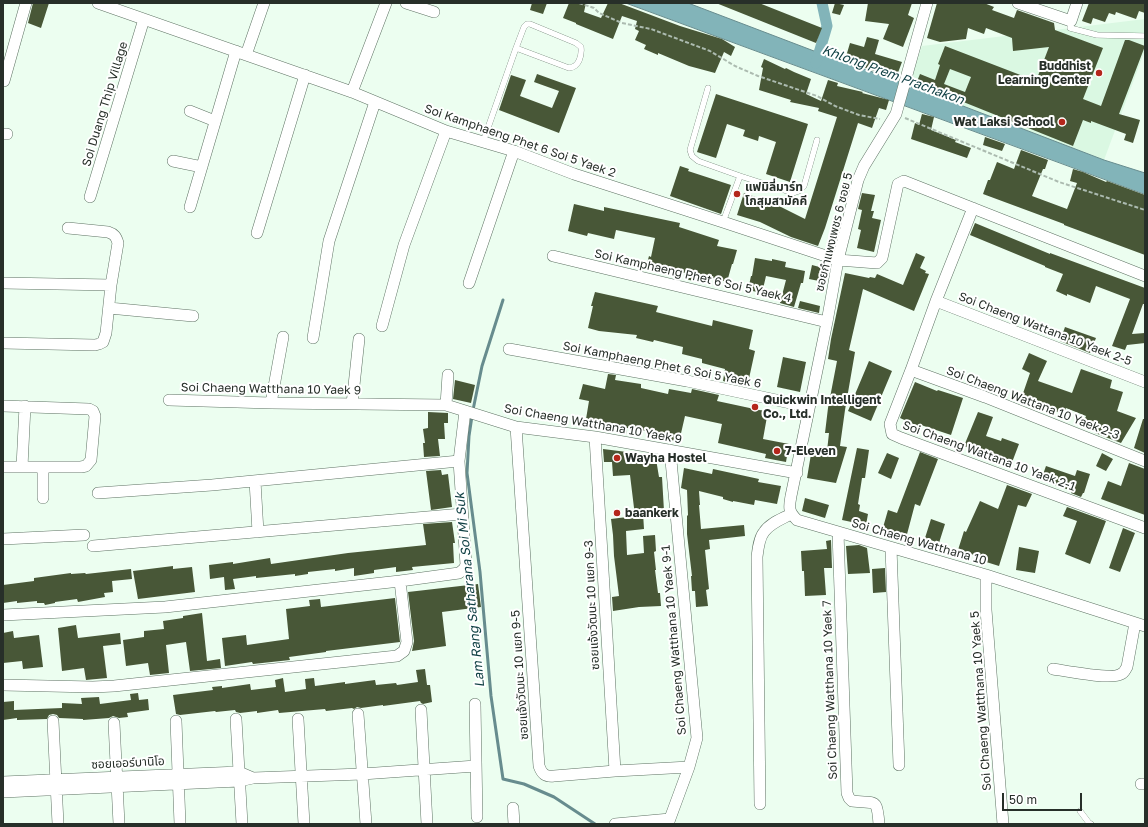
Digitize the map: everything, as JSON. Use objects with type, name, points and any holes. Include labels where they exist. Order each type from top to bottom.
[{"type":"street","points":[[4,80],[26,3]]},
{"type":"street","points":[[190,207],[215,121],[241,53],[264,3]]},
{"type":"street","points":[[352,92],[386,3]]},
{"type":"street","points":[[406,3],[434,12]]},
{"type":"street","name":"ซอยกำแพงเพชร 6 ซอย 5","points":[[809,407],[827,322],[838,260],[858,180],[864,166],[894,118],[928,3]]},
{"type":"street","points":[[1018,3],[1071,21],[1077,3]]},
{"type":"street","name":"Soi Kamphaeng Phet 6 Soi 5 Yaek 2","points":[[103,4],[352,92],[446,131],[514,151],[574,174],[838,260],[877,263],[882,258],[898,184],[904,181],[973,208]]},
{"type":"street","name":"Soi Duang Thip Village","points":[[90,197],[144,19]]},
{"type":"street","points":[[257,234],[305,75]]},
{"type":"street","points":[[313,338],[329,241],[375,102]]},
{"type":"street","points":[[190,111],[215,121]]},
{"type":"street","points":[[382,326],[404,245],[446,131]]},
{"type":"street","points":[[469,283],[514,151]]},
{"type":"street","points":[[173,161],[202,167]]},
{"type":"street","points":[[973,208],[1145,276]]},
{"type":"street","name":"Soi Chaeng Wattana 10 Yaek 2-1","points":[[973,208],[936,300],[890,424],[892,434],[1145,528]]},
{"type":"street","points":[[3,343],[100,344],[103,342],[106,333],[118,243],[117,238],[114,234],[108,232],[68,228]]},
{"type":"street","name":"Soi Kamphaeng Phet 6 Soi 5 Yaek 4","points":[[553,256],[827,322]]},
{"type":"street","points":[[3,283],[112,285]]},
{"type":"street","name":"Soi Chaeng Wattana 10 Yaek 2-5","points":[[936,300],[1145,382]]},
{"type":"street","points":[[109,308],[193,316]]},
{"type":"street","points":[[271,404],[283,337]]},
{"type":"street","points":[[352,404],[359,339]]},
{"type":"street","name":"Soi Kamphaeng Phet 6 Soi 5 Yaek 6","points":[[509,349],[687,381],[809,407]]},
{"type":"street","name":"Soi Chaeng Wattana 10 Yaek 2-3","points":[[911,370],[1145,461]]},
{"type":"street","points":[[446,405],[448,375]]},
{"type":"street","name":"Soi Chaeng Watthana 10 Yaek 9","points":[[169,400],[271,404],[446,405],[516,427],[595,437],[797,473]]},
{"type":"street","points":[[3,406],[90,409],[93,411],[95,416],[91,460],[89,464],[81,467],[3,467]]},
{"type":"street","points":[[22,467],[25,406]]},
{"type":"street","points":[[760,804],[757,557],[763,532],[772,524],[792,514],[789,506],[797,473],[809,407]]},
{"type":"street","points":[[3,615],[165,607],[400,581],[462,572],[466,566],[466,560],[459,461],[470,413]]},
{"type":"street","name":"ซอยแจ้งวัฒนะ 10 แยก 9-5","points":[[516,427],[539,766],[541,771],[547,776],[689,767]]},
{"type":"street","name":"ซอยแจ้งวัฒนะ 10 แยก 9-3","points":[[595,437],[615,771]]},
{"type":"street","name":"Soi Chaeng Watthana 10 Yaek 9-1","points":[[669,821],[689,767],[697,738],[670,450]]},
{"type":"street","points":[[98,493],[204,486],[459,461]]},
{"type":"street","points":[[43,467],[43,498]]},
{"type":"street","points":[[255,481],[258,532]]},
{"type":"street","points":[[93,546],[462,514]]},
{"type":"street","name":"Soi Chaeng Watthana 10","points":[[792,514],[797,520],[986,575],[1140,624]]},
{"type":"street","name":"Soi Chaeng Watthana 10 Yaek 7","points":[[838,532],[847,793],[852,801],[872,802],[876,804],[878,808],[879,824]]},
{"type":"street","points":[[3,539],[84,535]]},
{"type":"street","points":[[890,548],[899,765]]},
{"type":"street","name":"Soi Chaeng Watthana 10 Yaek 5","points":[[986,575],[986,610],[1003,824]]},
{"type":"street","points":[[3,685],[87,687],[114,686],[397,656],[404,651],[407,642],[400,581]]},
{"type":"street","points":[[1053,669],[1109,676],[1121,675],[1127,667],[1140,624]]},
{"type":"street","points":[[475,704],[477,817]]},
{"type":"street","points":[[421,710],[427,824]]},
{"type":"street","points":[[358,714],[366,824]]},
{"type":"street","points":[[236,719],[242,824]]},
{"type":"street","points":[[298,719],[304,824]]},
{"type":"street","points":[[53,721],[58,824]]},
{"type":"street","points":[[176,721],[180,824]]},
{"type":"street","points":[[114,723],[119,824]]},
{"type":"street","name":"ซอยเออร์บานิโอ","points":[[3,782],[56,784],[239,777],[301,777],[476,766]]},
{"type":"street","name":"ซอยเออร์บานิโอ","points":[[3,792],[56,784]]},
{"type":"street","points":[[513,808],[514,824]]},
{"type":"street","points":[[615,824],[669,821]]},
{"type":"lane","points":[[1071,21],[1070,28],[1097,36],[1145,36]]},
{"type":"lane","points":[[483,142],[516,48],[524,27],[527,24],[576,43],[581,47],[582,52],[577,64],[574,67],[569,68],[516,48]]},
{"type":"lane","points":[[708,88],[690,150],[692,156],[698,161],[793,193],[799,191],[804,186],[817,140]]},
{"type":"lane","points":[[723,222],[740,176]]},
{"type":"lane","points":[[1080,811],[1091,824]]},
{"type":"path","points":[[579,3],[594,8],[599,13],[622,23],[651,29],[710,51],[735,66],[758,76],[818,96],[835,106],[859,115],[894,118],[1059,182],[1145,210]]},
{"type":"shaded area","name":"Wat Laksi School","points":[[1145,19],[1145,50],[1104,160],[908,85],[922,46]]},
{"type":"water","points":[[626,3],[688,3],[1104,160],[1145,173],[1145,194]]},
{"type":"building","points":[[33,3],[49,3],[41,28],[28,23]]},
{"type":"building","points":[[532,3],[547,3],[543,14],[530,10]]},
{"type":"building","points":[[569,3],[586,3],[584,12],[601,18],[608,3],[619,3],[680,26],[722,39],[735,47],[731,56],[724,52],[715,73],[689,66],[658,53],[658,55],[644,49],[646,45],[635,40],[639,31],[635,29],[637,21],[622,16],[613,39],[563,18]]},
{"type":"building","points":[[716,3],[759,3],[822,28],[816,43]]},
{"type":"building","points":[[835,3],[844,5],[840,15],[832,13]]},
{"type":"building","points":[[868,3],[912,3],[908,15],[914,18],[903,47],[883,39],[889,24],[865,21]]},
{"type":"building","name":"Wat Laksi School","points":[[937,3],[984,3],[994,7],[992,10],[1014,18],[1017,10],[1054,23],[1055,30],[1103,48],[1083,99],[1101,106],[1125,40],[1145,46],[1119,114],[1140,120],[1133,143],[1124,140],[1126,134],[1091,121],[1091,123],[1083,120],[1073,146],[951,97],[950,99],[916,84],[920,74],[935,80],[940,65],[938,64],[945,46],[1036,81],[1049,47],[1013,51],[1012,38],[986,28],[984,34],[968,28],[966,39],[940,42],[927,38]],"holes":[[[950,69],[971,77],[965,92],[944,84]]]},
{"type":"building","points":[[1089,3],[1145,3],[1145,13],[1139,11],[1136,19],[1116,12],[1115,15],[1109,13],[1105,22],[1093,18],[1091,24],[1082,21]]},
{"type":"building","points":[[867,37],[879,40],[875,54],[902,62],[896,78],[865,68],[866,66],[845,60],[850,43],[864,47]]},
{"type":"building","points":[[764,59],[811,79],[806,94],[821,101],[828,80],[838,83],[837,86],[889,100],[886,110],[879,108],[872,128],[858,123],[818,246],[791,237],[760,222],[737,215],[744,193],[773,203],[805,219],[837,117],[818,111],[819,108],[790,102],[791,100],[759,90],[763,68],[761,67]]},
{"type":"building","points":[[537,74],[576,88],[559,133],[499,110],[511,75],[526,80],[520,96],[552,108],[559,91],[534,82]]},
{"type":"building","points":[[716,94],[808,124],[790,182],[766,174],[776,142],[759,136],[758,141],[743,136],[745,130],[727,124],[716,158],[697,152]]},
{"type":"building","points":[[922,114],[934,117],[931,130],[971,148],[967,158],[911,139],[915,123],[919,125]]},
{"type":"building","points":[[985,137],[1005,144],[1002,151],[983,145]]},
{"type":"building","points":[[1021,150],[1048,160],[1032,196],[1067,209],[1077,183],[1070,181],[1073,169],[1145,195],[1145,255],[983,194],[997,162],[1014,169]]},
{"type":"building","points":[[680,166],[689,169],[688,171],[731,185],[721,214],[670,196]]},
{"type":"building","points":[[862,193],[875,195],[871,211],[874,211],[872,218],[881,220],[874,252],[857,248],[861,230],[858,229],[862,210],[858,209]]},
{"type":"building","points":[[574,204],[604,211],[604,207],[680,223],[679,227],[719,240],[717,246],[737,250],[727,282],[706,276],[705,283],[684,279],[685,273],[659,267],[658,269],[646,267],[649,256],[651,257],[655,238],[616,230],[614,239],[588,233],[587,236],[568,231]]},
{"type":"building","points":[[975,223],[1050,254],[1145,288],[1145,304],[1143,304],[1132,334],[1145,333],[1145,343],[1127,345],[1125,350],[1112,346],[1130,299],[1096,286],[1090,303],[1056,291],[1063,274],[970,235]]},
{"type":"building","points":[[916,253],[925,257],[920,268],[926,271],[925,273],[929,274],[914,311],[863,289],[849,350],[855,352],[840,446],[847,447],[836,483],[807,478],[812,448],[827,451],[829,433],[825,433],[837,361],[828,359],[845,273],[869,278],[875,278],[877,274],[903,285]]},
{"type":"building","points":[[755,258],[786,262],[785,267],[805,271],[803,283],[801,283],[794,307],[780,303],[786,280],[766,276],[762,293],[748,290]]},
{"type":"building","points":[[812,265],[827,269],[824,282],[809,279]]},
{"type":"building","points":[[595,292],[658,306],[656,312],[712,326],[713,320],[753,330],[749,349],[755,351],[748,383],[743,382],[742,386],[723,381],[725,369],[702,363],[702,359],[682,354],[683,347],[654,340],[653,342],[636,338],[637,335],[599,331],[588,328],[593,306],[591,306]]},
{"type":"building","points":[[800,301],[820,306],[819,313],[798,308]]},
{"type":"building","points":[[1065,327],[1096,338],[1090,353],[1060,341]]},
{"type":"building","points":[[1029,353],[1047,361],[1038,381],[1072,393],[1081,369],[1112,380],[1110,388],[1123,392],[1117,411],[1136,418],[1121,443],[1095,433],[1098,427],[1084,421],[1086,416],[1066,408],[1064,414],[1034,404],[1033,407],[1020,402],[1030,373],[1022,369]]},
{"type":"building","points":[[783,357],[806,362],[800,392],[777,387]]},
{"type":"building","points":[[869,361],[892,371],[871,421],[848,411]]},
{"type":"building","points":[[608,374],[616,375],[615,380],[641,384],[641,388],[668,394],[669,389],[691,393],[692,389],[719,395],[717,401],[768,411],[763,439],[789,444],[786,462],[765,458],[766,454],[718,443],[722,424],[685,416],[679,442],[670,440],[671,437],[658,433],[627,428],[626,434],[585,425],[589,401],[579,399],[583,384],[605,389]]},
{"type":"building","points":[[455,380],[475,385],[471,403],[453,399]]},
{"type":"building","points":[[915,382],[937,391],[938,390],[963,398],[951,435],[921,425],[920,427],[900,418]]},
{"type":"building","points":[[428,412],[448,413],[448,423],[444,423],[445,439],[438,439],[440,456],[424,457],[423,443],[425,443],[423,429],[428,428]]},
{"type":"building","points":[[978,412],[993,417],[986,436],[1001,441],[1002,438],[1019,444],[1011,465],[967,451],[969,448],[964,446]]},
{"type":"building","points":[[1143,419],[1145,419],[1145,453],[1134,448]]},
{"type":"building","points":[[857,448],[869,450],[865,478],[862,478],[858,504],[860,505],[859,511],[868,514],[866,525],[842,520]]},
{"type":"building","points":[[603,449],[627,452],[628,463],[656,459],[659,477],[662,477],[664,511],[643,513],[644,529],[626,531],[627,555],[644,553],[643,536],[655,535],[655,570],[661,606],[639,607],[613,611],[612,597],[619,596],[611,519],[635,516],[630,475],[613,476],[612,462],[604,462]]},
{"type":"building","points":[[920,452],[938,459],[920,506],[915,504],[906,538],[882,531],[888,510],[897,513]]},
{"type":"building","points":[[887,453],[899,458],[891,479],[878,473]]},
{"type":"building","points":[[1102,453],[1113,459],[1106,471],[1096,466]]},
{"type":"building","points":[[1129,463],[1145,469],[1145,515],[1101,499],[1108,481],[1121,486]]},
{"type":"building","points":[[1046,466],[1075,476],[1077,470],[1090,474],[1084,493],[1081,497],[1071,493],[1072,491],[1041,480]]},
{"type":"building","points":[[684,468],[712,474],[713,469],[759,479],[758,482],[781,486],[777,504],[755,500],[754,505],[733,502],[723,499],[723,497],[699,491],[701,529],[744,525],[745,536],[709,540],[710,549],[705,550],[709,589],[706,590],[708,606],[696,607],[695,591],[692,591],[692,576],[687,534],[687,490],[681,488]]},
{"type":"building","points":[[441,470],[442,475],[448,474],[452,507],[431,510],[426,471]]},
{"type":"building","points":[[1007,485],[1032,494],[1026,507],[1018,505],[999,566],[983,561],[984,558],[958,550],[964,531],[966,532],[980,501],[998,509]]},
{"type":"building","points":[[805,498],[829,505],[825,518],[802,511]]},
{"type":"building","points":[[1067,507],[1106,521],[1090,564],[1065,554],[1077,521],[1063,516]]},
{"type":"building","points":[[931,519],[945,524],[939,543],[925,538]]},
{"type":"building","points":[[452,522],[455,543],[453,543],[454,563],[412,567],[413,570],[396,572],[396,567],[374,570],[374,573],[354,576],[354,568],[335,571],[335,569],[308,572],[308,574],[295,576],[295,574],[256,578],[256,576],[233,579],[235,589],[225,590],[224,577],[210,579],[209,565],[233,562],[233,564],[270,558],[271,564],[348,553],[426,545],[423,524]]},
{"type":"building","points":[[1123,528],[1135,533],[1120,572],[1109,568]]},
{"type":"building","points":[[831,540],[832,568],[824,568],[826,595],[805,596],[804,571],[802,571],[801,551],[827,549],[826,541]]},
{"type":"building","points":[[859,545],[867,548],[870,573],[848,574],[846,546]]},
{"type":"building","points":[[1019,547],[1039,551],[1035,573],[1016,570]]},
{"type":"building","points":[[173,566],[173,569],[192,567],[195,592],[138,599],[133,571]]},
{"type":"building","points":[[885,568],[886,592],[873,593],[872,569]]},
{"type":"building","points":[[131,569],[132,579],[112,581],[113,592],[104,593],[105,597],[78,602],[77,599],[45,605],[44,603],[37,603],[37,601],[3,603],[3,585],[34,581],[34,578],[71,573],[86,574]]},
{"type":"building","points":[[478,584],[481,607],[442,612],[446,646],[412,651],[414,641],[408,592]]},
{"type":"building","points":[[395,598],[400,642],[289,657],[290,660],[253,664],[252,662],[225,666],[222,638],[246,635],[247,645],[289,639],[286,609],[310,606],[309,600],[320,599],[321,607]]},
{"type":"building","points":[[202,613],[207,661],[220,659],[221,668],[190,671],[186,642],[166,645],[169,673],[150,675],[148,663],[126,666],[123,640],[144,637],[144,631],[164,629],[163,621]]},
{"type":"building","points":[[76,625],[78,638],[120,633],[121,644],[103,646],[107,678],[86,680],[84,668],[62,671],[58,628]]},
{"type":"building","points":[[13,631],[14,638],[39,635],[43,667],[23,669],[22,661],[3,663],[3,633]]},
{"type":"building","points":[[425,669],[427,685],[430,685],[432,702],[423,704],[420,701],[326,711],[325,709],[279,713],[278,710],[257,713],[257,711],[240,713],[236,712],[235,710],[180,715],[176,714],[173,695],[213,690],[212,687],[222,686],[222,688],[250,684],[251,690],[276,687],[275,680],[283,678],[285,692],[306,689],[305,679],[314,678],[315,686],[375,680],[376,685],[396,683],[397,685],[418,682],[416,670]]},
{"type":"building","points":[[138,693],[139,700],[148,699],[149,710],[127,713],[128,717],[119,718],[113,716],[109,718],[83,720],[59,718],[57,715],[53,714],[49,715],[47,719],[17,720],[17,718],[3,720],[3,702],[14,701],[14,710],[62,708],[62,703],[82,704],[81,698],[99,697],[100,704],[131,700],[130,694]]},
{"type":"waterway","name":"Khlong Prem Prachakon","points":[[816,63],[827,26],[822,3]]},
{"type":"waterway","name":"Lam Rang Satharana Soi Mi Suk","points":[[473,410],[482,366],[503,300]]},
{"type":"waterway","name":"Lam Rang Satharana Soi Mi Suk","points":[[472,416],[469,436],[467,473],[480,572],[491,696],[503,779],[524,784],[554,797],[595,824]]},
{"type":"place","name":"Buddhist Learning Center","points":[[1099,73]]},
{"type":"place","name":"Wat Laksi School","points":[[1062,122]]},
{"type":"place","name":"แฟมิลี่มาร์ท โกสุมสามัคคี","points":[[737,194]]},
{"type":"place","name":"Quickwin Intelligent Co., Ltd.","points":[[755,407]]},
{"type":"place","name":"7-Eleven","points":[[777,451]]},
{"type":"place","name":"Wayha Hostel","points":[[617,458]]},
{"type":"place","name":"baankerk","points":[[617,513]]}]
